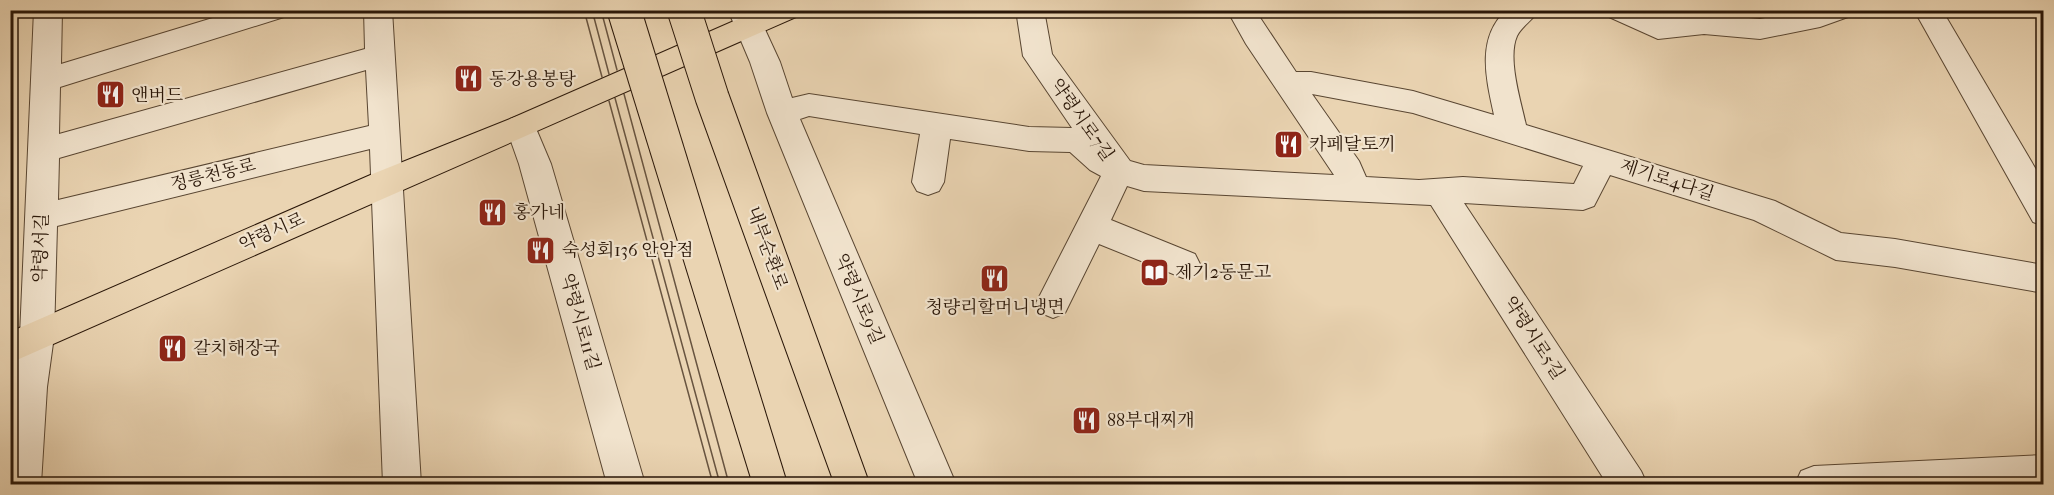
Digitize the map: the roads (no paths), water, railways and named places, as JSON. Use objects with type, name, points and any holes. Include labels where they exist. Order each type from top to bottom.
[{"type":"main road","points":[[624,10],[770,484]]},
{"type":"main road","name":"내부순환로","points":[[684,10],[712,97],[852,484]]},
{"type":"main road","points":[[739,25],[786,10]]},
{"type":"main road","name":"약령시로","points":[[24,342],[386,182],[528,124],[739,25]]},
{"type":"street","name":"약령서길","points":[[22,484],[29,387],[24,342],[42,217],[48,10]]},
{"type":"street","points":[[46,80],[274,10]]},
{"type":"street","points":[[378,10],[402,484]]},
{"type":"street","name":"약령시로7길","points":[[1030,10],[1038,56],[1119,171],[1053,303]]},
{"type":"street","points":[[1241,10],[1348,170],[1353,189]]},
{"type":"street","points":[[1513,133],[1500,55],[1502,35],[1525,10]]},
{"type":"street","points":[[1619,10],[1659,29],[1704,24],[1760,29],[1810,20],[1838,10]]},
{"type":"street","points":[[1928,10],[2043,207]]},
{"type":"street","name":"약령시로9길","points":[[739,25],[765,63],[782,113],[937,484]]},
{"type":"street","points":[[45,150],[379,56]]},
{"type":"street","name":"제기로4다길","points":[[1288,83],[1311,83],[1413,102],[1764,210],[1836,246],[1895,253],[2043,279]]},
{"type":"street","points":[[782,113],[809,105],[1029,140],[1077,140],[1101,161],[1119,171],[1143,178],[1353,189],[1440,192],[1463,190],[1584,197],[1602,159]]},
{"type":"street","name":"약령시로11길","points":[[528,124],[535,164],[626,484]]},
{"type":"street","points":[[928,182],[937,125]]},
{"type":"street","name":"정릉천동로","points":[[42,217],[384,134]]},
{"type":"street","name":"약령시로5길","points":[[1440,192],[1628,484]]},
{"type":"street","points":[[1091,226],[1183,264]]},
{"type":"street","points":[[1814,484],[2043,473]]},
{"type":"place","name":"동강용봉탕","points":[[468,79]]},
{"type":"place","name":"앤버드","points":[[110,95]]},
{"type":"place","name":"카페달토끼","points":[[1288,144]]},
{"type":"place","name":"홍가네","points":[[492,212]]},
{"type":"place","name":"숙성회136 안암점","points":[[541,250]]},
{"type":"place","name":"제기2동문고","points":[[1154,272]]},
{"type":"place","name":"청량리할머니냉면","points":[[995,278]]},
{"type":"place","name":"갈치해장국","points":[[172,348]]},
{"type":"place","name":"88부대찌개","points":[[1086,420]]}]
